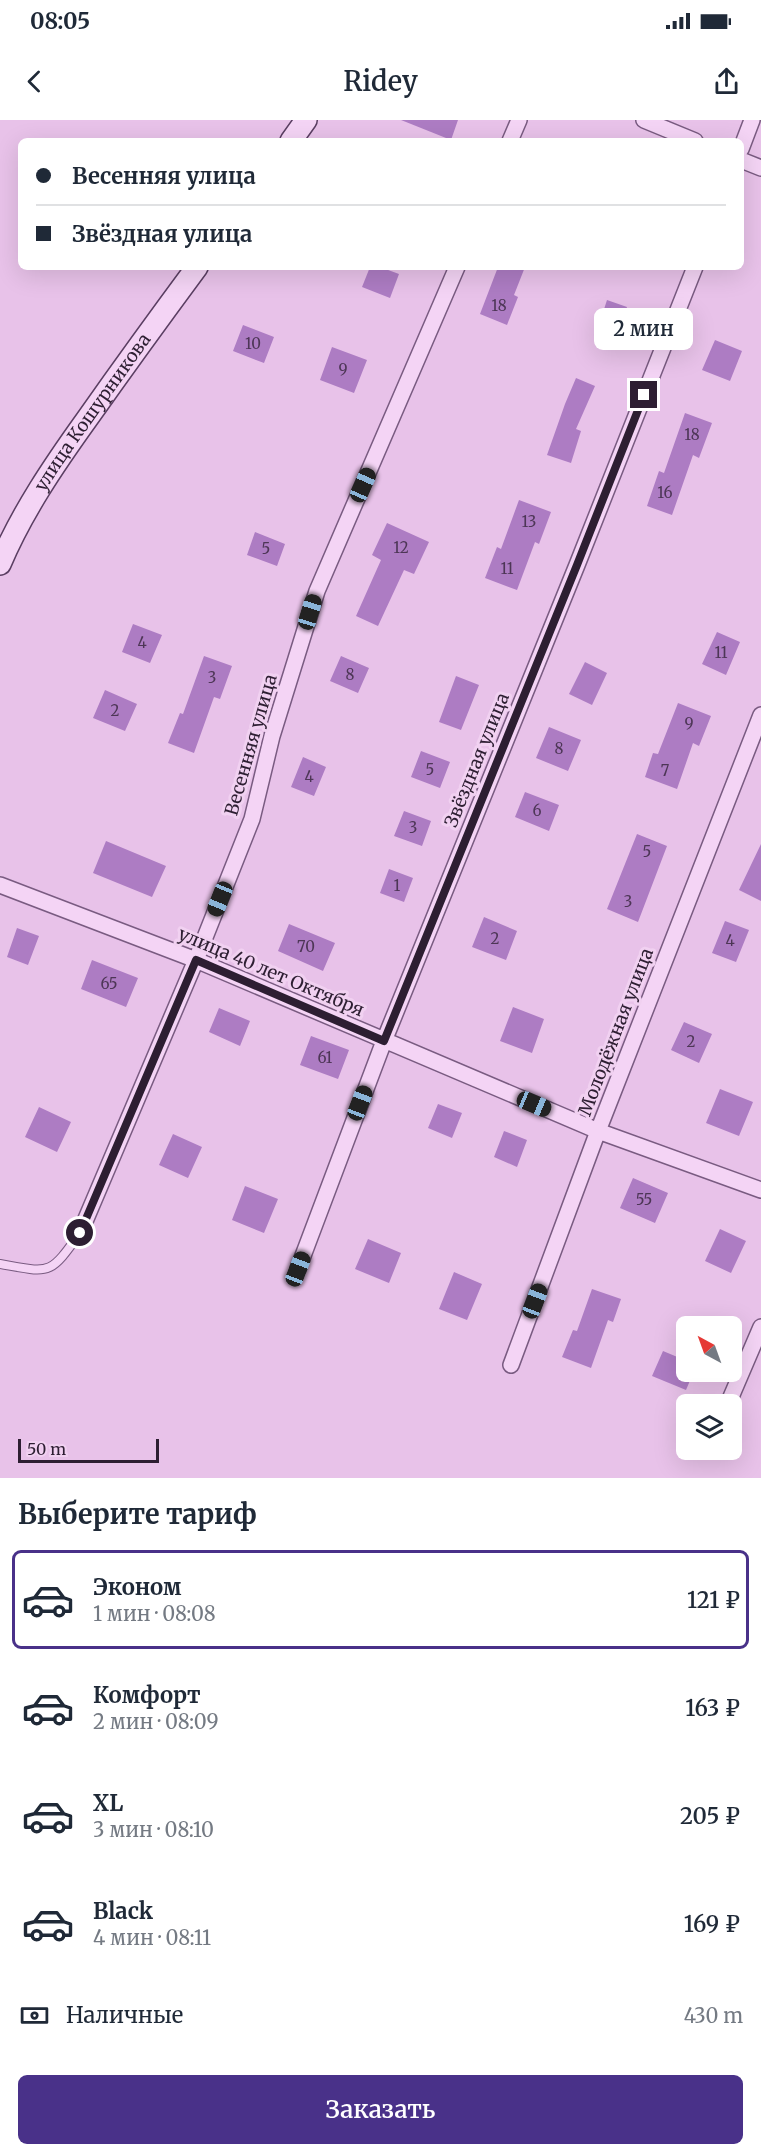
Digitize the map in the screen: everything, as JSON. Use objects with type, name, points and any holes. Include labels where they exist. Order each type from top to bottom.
[{"type":"main road","points":[[293,138],[306,120]]},
{"type":"main road","name":"улица Кошурникова","points":[[0,564],[49,472],[195,270]]},
{"type":"street","points":[[511,138],[519,120]]},
{"type":"street","points":[[644,120],[688,138]]},
{"type":"street","points":[[744,141],[752,120]]},
{"type":"street","points":[[744,161],[761,168]]},
{"type":"street","name":"Весенняя улица","points":[[80,1233],[196,960],[252,819],[272,736],[317,591],[456,270]]},
{"type":"street","name":"Звёздная улица","points":[[298,1269],[384,1041],[577,565],[693,270]]},
{"type":"street","name":"Молодёжная улица","points":[[511,1365],[598,1131],[761,715]]},
{"type":"street","name":"улица 40 лет Октября","points":[[0,885],[196,960],[598,1131],[761,1190]]},
{"type":"street","points":[[732,1394],[761,1327]]},
{"type":"lane","points":[[0,1264],[41,1271],[59,1263],[80,1233]]},
{"type":"building","points":[[401,120],[458,120],[452,138],[446,138]]},
{"type":"building","points":[[369,270],[388,270],[399,274],[390,298],[362,287]]},
{"type":"building","points":[[497,270],[524,270],[514,295],[518,297],[507,325],[480,314]]},
{"type":"building","points":[[607,300],[627,307],[615,340],[596,334]]},
{"type":"building","points":[[243,325],[274,337],[264,363],[233,351]]},
{"type":"building","points":[[715,340],[742,351],[730,381],[702,370]]},
{"type":"building","points":[[332,347],[367,360],[354,393],[320,380]]},
{"type":"building","points":[[576,378],[595,386],[576,429],[581,431],[571,463],[547,455]]},
{"type":"building","points":[[685,413],[712,423],[699,458],[693,455],[672,515],[647,506],[659,471],[664,473]]},
{"type":"building","points":[[519,500],[551,512],[539,544],[535,542],[517,590],[485,578],[497,547],[501,549]]},
{"type":"building","points":[[387,523],[429,542],[414,574],[404,570],[378,626],[356,616],[381,560],[372,555]]},
{"type":"building","points":[[255,532],[285,544],[277,566],[247,555]]},
{"type":"building","points":[[133,624],[162,635],[150,663],[122,652]]},
{"type":"building","points":[[717,632],[740,642],[726,675],[702,664]]},
{"type":"building","points":[[204,656],[232,666],[220,699],[214,697],[194,753],[168,743],[180,713],[183,714]]},
{"type":"building","points":[[341,656],[369,668],[358,693],[330,681]]},
{"type":"building","points":[[585,662],[607,673],[592,705],[569,694]]},
{"type":"building","points":[[456,676],[479,685],[461,730],[439,722]]},
{"type":"building","points":[[105,690],[137,704],[125,731],[93,718]]},
{"type":"building","points":[[678,703],[711,716],[699,746],[693,743],[677,789],[645,777],[653,753],[658,754]]},
{"type":"building","points":[[549,727],[581,740],[568,771],[536,758]]},
{"type":"building","points":[[421,751],[450,762],[440,788],[411,777]]},
{"type":"building","points":[[303,757],[326,767],[314,796],[291,787]]},
{"type":"building","points":[[525,792],[559,805],[549,831],[515,817]]},
{"type":"building","points":[[404,811],[431,821],[422,846],[394,836]]},
{"type":"building","points":[[637,834],[667,846],[638,922],[607,909]]},
{"type":"building","points":[[106,841],[166,866],[152,897],[93,873]]},
{"type":"building","points":[[761,844],[761,901],[739,890]]},
{"type":"building","points":[[389,869],[413,878],[404,902],[380,893]]},
{"type":"building","points":[[484,917],[517,931],[506,960],[472,947]]},
{"type":"building","points":[[725,921],[749,930],[736,962],[712,953]]},
{"type":"building","points":[[289,924],[335,943],[323,971],[278,951]]},
{"type":"building","points":[[17,928],[39,936],[28,965],[7,957]]},
{"type":"building","points":[[92,960],[138,978],[126,1007],[81,989]]},
{"type":"building","points":[[513,1007],[544,1019],[532,1053],[500,1041]]},
{"type":"building","points":[[219,1008],[250,1021],[240,1046],[209,1032]]},
{"type":"building","points":[[684,1022],[712,1034],[699,1063],[671,1050]]},
{"type":"building","points":[[311,1036],[349,1050],[338,1079],[300,1065]]},
{"type":"building","points":[[720,1089],[753,1102],[739,1136],[706,1123]]},
{"type":"building","points":[[438,1104],[462,1113],[452,1138],[428,1128]]},
{"type":"building","points":[[39,1107],[71,1122],[57,1152],[25,1137]]},
{"type":"building","points":[[504,1131],[527,1140],[517,1167],[494,1157]]},
{"type":"building","points":[[173,1134],[202,1147],[188,1178],[159,1165]]},
{"type":"building","points":[[633,1178],[668,1193],[655,1223],[620,1208]]},
{"type":"building","points":[[245,1186],[278,1199],[264,1233],[232,1220]]},
{"type":"building","points":[[720,1229],[746,1241],[731,1273],[705,1261]]},
{"type":"building","points":[[368,1239],[401,1253],[389,1283],[355,1269]]},
{"type":"building","points":[[454,1272],[482,1284],[467,1320],[439,1309]]},
{"type":"building","points":[[592,1289],[621,1299],[613,1322],[608,1320],[591,1368],[562,1357],[573,1330],[577,1331]]},
{"type":"building","points":[[663,1351],[676,1356],[676,1382],[689,1382],[686,1390],[652,1376]]},
{"type":"route","points":[[80,1233],[196,960],[384,1041],[644,395]]}]
